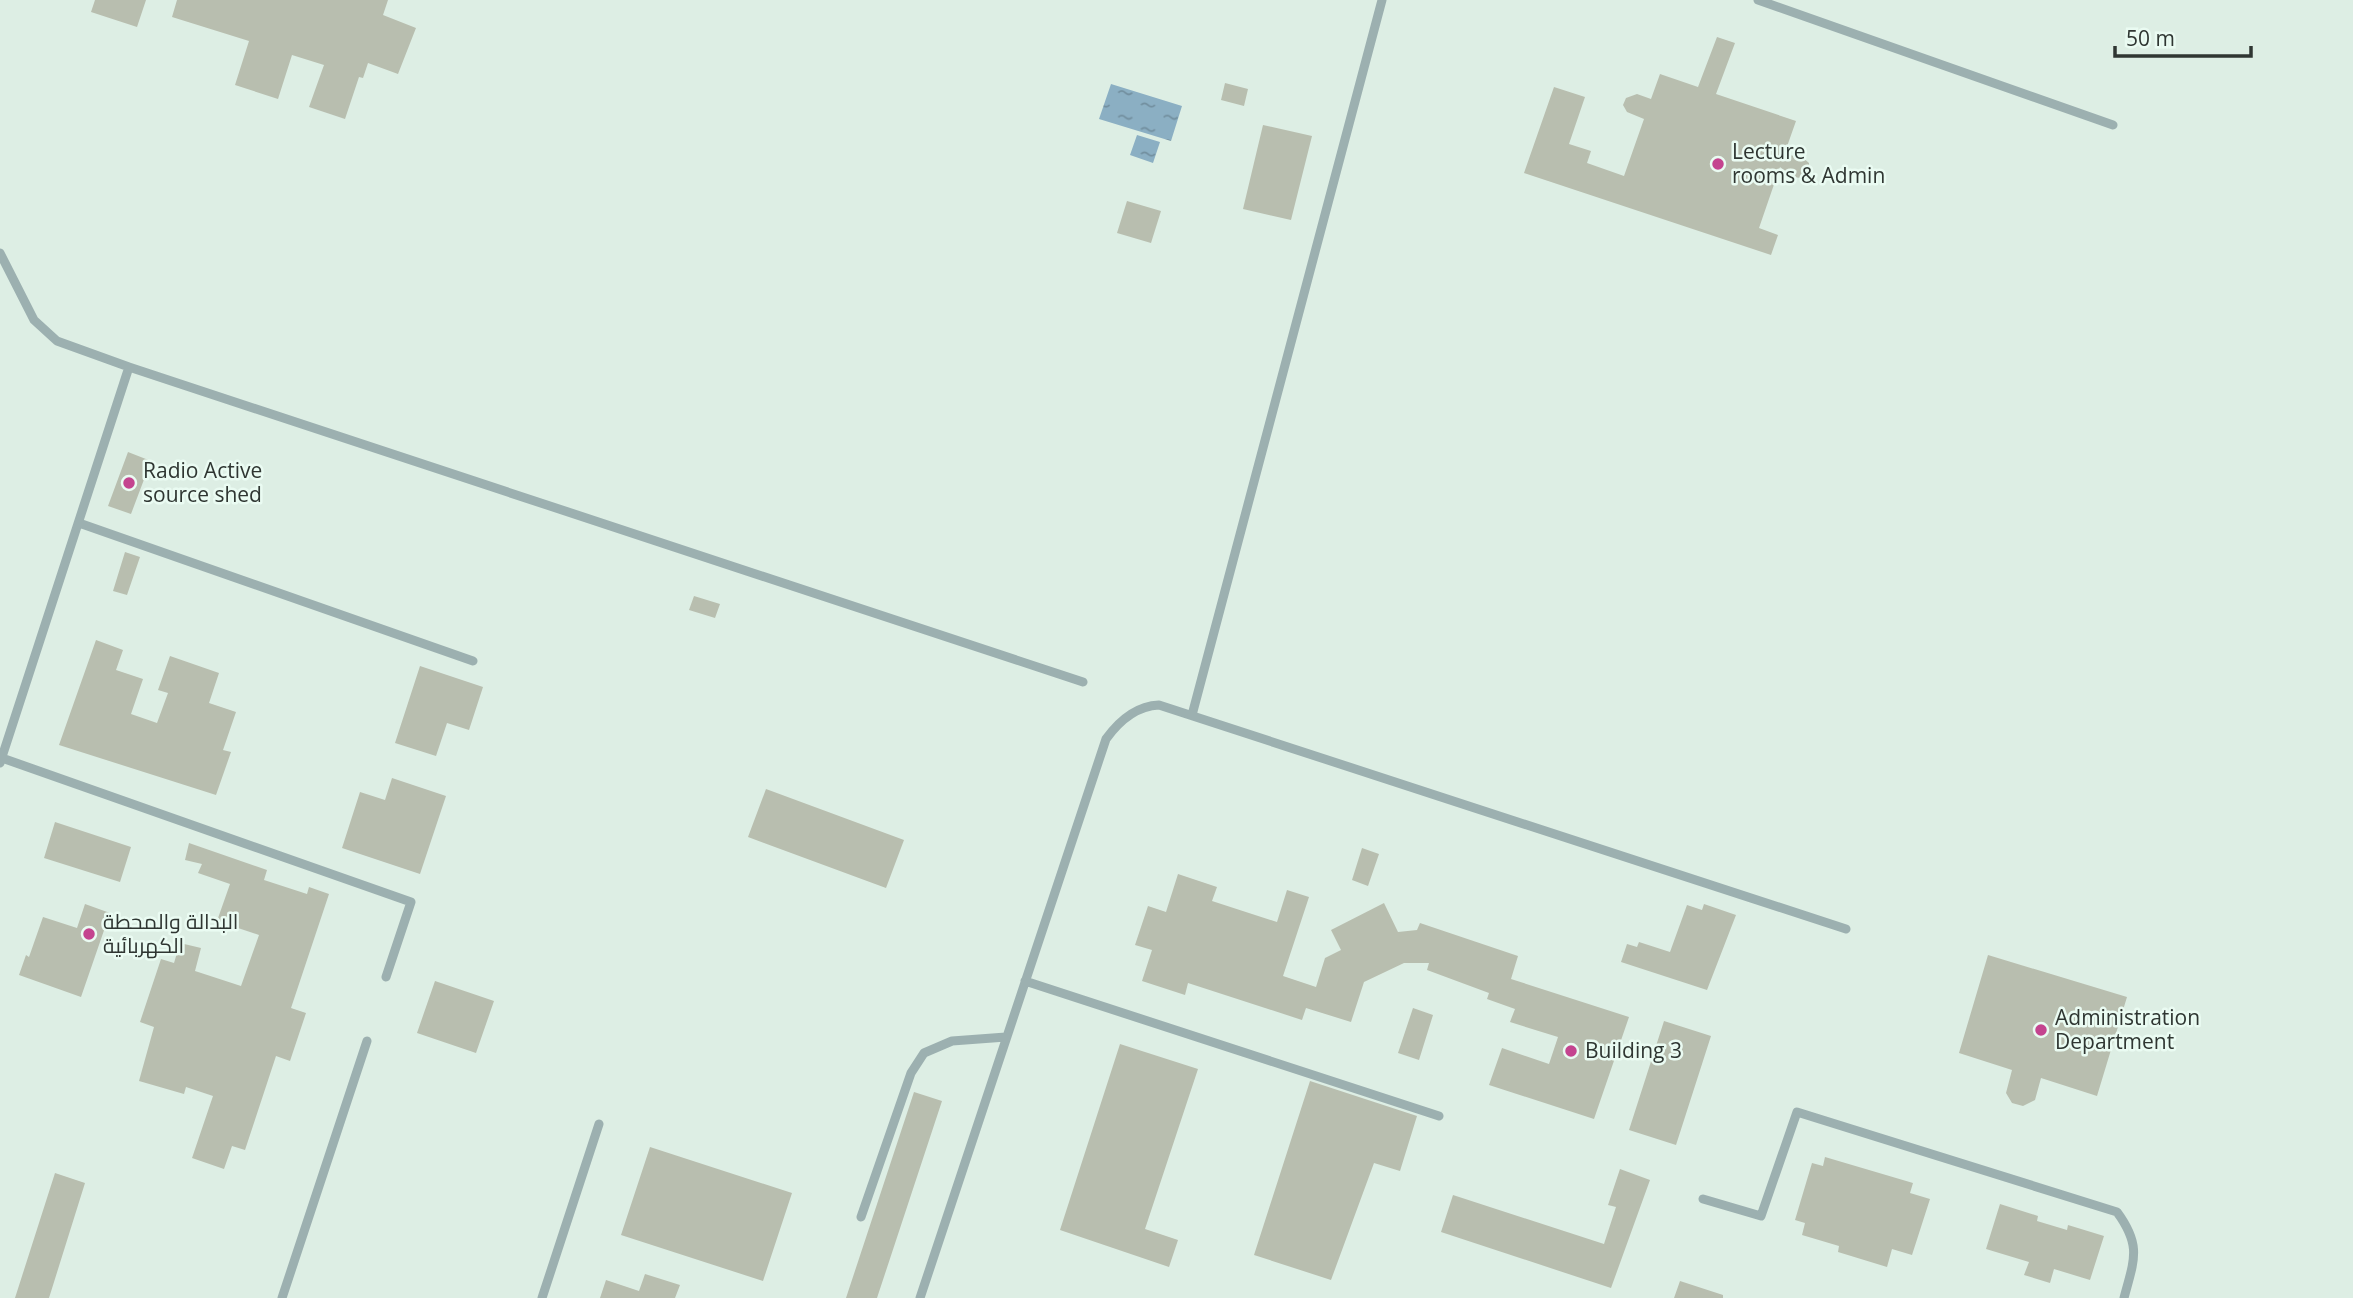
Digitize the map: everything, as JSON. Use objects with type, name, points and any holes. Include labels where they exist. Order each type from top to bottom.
[{"type":"lane","points":[[1192,715],[1382,0]]},
{"type":"lane","points":[[1758,0],[2113,125]]},
{"type":"lane","points":[[0,253],[34,320],[57,341],[1083,682]]},
{"type":"lane","points":[[130,367],[1,761],[411,902],[386,977]]},
{"type":"lane","points":[[79,523],[473,661]]},
{"type":"lane","points":[[920,1298],[1106,739],[1116,725],[1146,705],[1159,705],[1192,715],[1846,929]]},
{"type":"lane","points":[[1025,981],[1439,1116]]},
{"type":"lane","points":[[861,1217],[911,1073],[924,1053],[953,1041],[1006,1037]]},
{"type":"lane","points":[[282,1298],[367,1041]]},
{"type":"lane","points":[[1703,1199],[1761,1216],[1797,1112],[2118,1212],[2131,1231],[2136,1252],[2124,1298]]},
{"type":"lane","points":[[542,1298],[598,1124]]},
{"type":"water","points":[[1111,84],[1182,106],[1171,141],[1099,119]]},
{"type":"water","points":[[1137,135],[1160,142],[1153,163],[1130,155]]},
{"type":"building","points":[[95,0],[146,0],[137,27],[91,12]]},
{"type":"building","points":[[177,0],[388,0],[383,15],[416,28],[398,74],[368,63],[363,78],[359,77],[345,119],[309,107],[324,65],[292,55],[278,99],[235,85],[249,41],[172,17]]},
{"type":"building","name":"Lecture rooms & Admin","points":[[1717,37],[1735,43],[1716,94],[1796,121],[1784,155],[1801,156],[1809,163],[1809,171],[1801,178],[1793,177],[1780,167],[1759,228],[1778,235],[1771,255],[1524,173],[1554,87],[1585,97],[1569,144],[1591,151],[1587,163],[1624,176],[1644,119],[1627,112],[1623,105],[1626,98],[1637,94],[1651,99],[1660,74],[1698,87]]},
{"type":"building","points":[[1225,83],[1248,89],[1244,106],[1221,100]]},
{"type":"building","points":[[1263,125],[1312,136],[1291,220],[1243,209]]},
{"type":"building","points":[[1127,201],[1161,211],[1151,243],[1117,233]]},
{"type":"building","name":"Radio Active source shed","points":[[128,452],[151,461],[131,514],[108,506]]},
{"type":"building","points":[[125,552],[140,557],[127,595],[113,591]]},
{"type":"building","points":[[694,596],[720,604],[715,618],[689,610]]},
{"type":"building","points":[[96,640],[123,650],[116,670],[143,679],[131,714],[157,723],[168,693],[158,690],[170,656],[219,673],[209,703],[236,712],[223,750],[231,752],[216,795],[59,745]]},
{"type":"building","points":[[420,666],[483,687],[469,730],[447,723],[436,756],[395,743]]},
{"type":"building","points":[[392,778],[446,796],[420,874],[342,848],[360,792],[385,800]]},
{"type":"building","points":[[766,789],[904,840],[886,888],[748,837]]},
{"type":"building","points":[[55,822],[131,847],[120,882],[44,858]]},
{"type":"building","points":[[189,843],[267,870],[264,880],[307,894],[309,887],[329,894],[291,1008],[306,1013],[290,1061],[276,1056],[245,1150],[232,1146],[224,1169],[192,1158],[213,1096],[186,1087],[184,1094],[139,1081],[154,1027],[140,1022],[161,959],[174,963],[180,943],[201,948],[195,971],[241,986],[259,935],[217,921],[230,884],[198,873],[202,864],[185,860]]},
{"type":"building","points":[[1362,848],[1379,854],[1368,886],[1352,880]]},
{"type":"building","points":[[1178,874],[1217,887],[1212,901],[1277,922],[1287,890],[1309,897],[1283,976],[1316,987],[1325,958],[1341,950],[1331,930],[1384,903],[1398,932],[1417,930],[1420,923],[1518,956],[1511,979],[1629,1017],[1594,1119],[1489,1085],[1502,1048],[1549,1064],[1558,1037],[1510,1022],[1515,1009],[1487,999],[1489,993],[1427,970],[1429,963],[1404,963],[1364,982],[1351,1022],[1306,1008],[1302,1020],[1188,983],[1185,995],[1142,981],[1152,950],[1135,945],[1148,906],[1166,912]]},
{"type":"building","name":"البدالة والمحطة الكهربائية","points":[[85,904],[110,913],[81,997],[19,975],[26,955],[29,957],[43,917],[77,928]]},
{"type":"building","points":[[1704,904],[1736,915],[1707,990],[1621,962],[1627,944],[1637,947],[1639,942],[1670,952],[1687,905],[1702,910]]},
{"type":"building","name":"Administration Department","points":[[1988,955],[2127,997],[2097,1096],[2041,1078],[2035,1100],[2023,1106],[2012,1103],[2006,1093],[2012,1070],[1959,1053]]},
{"type":"building","points":[[435,981],[494,1001],[476,1053],[417,1033]]},
{"type":"building","points":[[1413,1008],[1433,1015],[1419,1060],[1398,1053]]},
{"type":"building","points":[[1664,1021],[1711,1036],[1676,1145],[1629,1130]]},
{"type":"building","points":[[1120,1044],[1198,1069],[1145,1229],[1178,1240],[1169,1267],[1060,1230]]},
{"type":"building","points":[[1310,1081],[1417,1116],[1400,1171],[1374,1163],[1331,1280],[1254,1255]]},
{"type":"building","points":[[914,1092],[942,1101],[877,1298],[846,1298]]},
{"type":"building","points":[[650,1147],[792,1193],[763,1281],[621,1235]]},
{"type":"building","points":[[1825,1157],[1913,1183],[1910,1193],[1930,1199],[1912,1255],[1892,1249],[1887,1267],[1838,1252],[1839,1246],[1802,1235],[1805,1223],[1795,1220],[1812,1163],[1823,1166]]},
{"type":"building","points":[[1620,1169],[1650,1180],[1611,1288],[1441,1232],[1453,1195],[1604,1244],[1616,1207],[1608,1205]]},
{"type":"building","points":[[55,1173],[85,1183],[49,1298],[15,1298]]},
{"type":"building","points":[[2000,1204],[2038,1216],[2037,1221],[2067,1230],[2068,1225],[2104,1236],[2090,1280],[2054,1269],[2050,1283],[2024,1275],[2029,1262],[1986,1249]]},
{"type":"building","points":[[645,1274],[680,1285],[675,1298],[600,1298],[606,1280],[639,1291]]},
{"type":"building","points":[[1680,1281],[1723,1295],[1723,1298],[1674,1298]]},
{"type":"place","name":"Lecture rooms & Admin","points":[[1718,164]]},
{"type":"place","name":"Radio Active source shed","points":[[129,483]]},
{"type":"place","name":"البدالة والمحطة الكهربائية","points":[[89,934]]},
{"type":"place","name":"Administration Department","points":[[2041,1030]]},
{"type":"place","name":"Building 3","points":[[1571,1051]]}]
